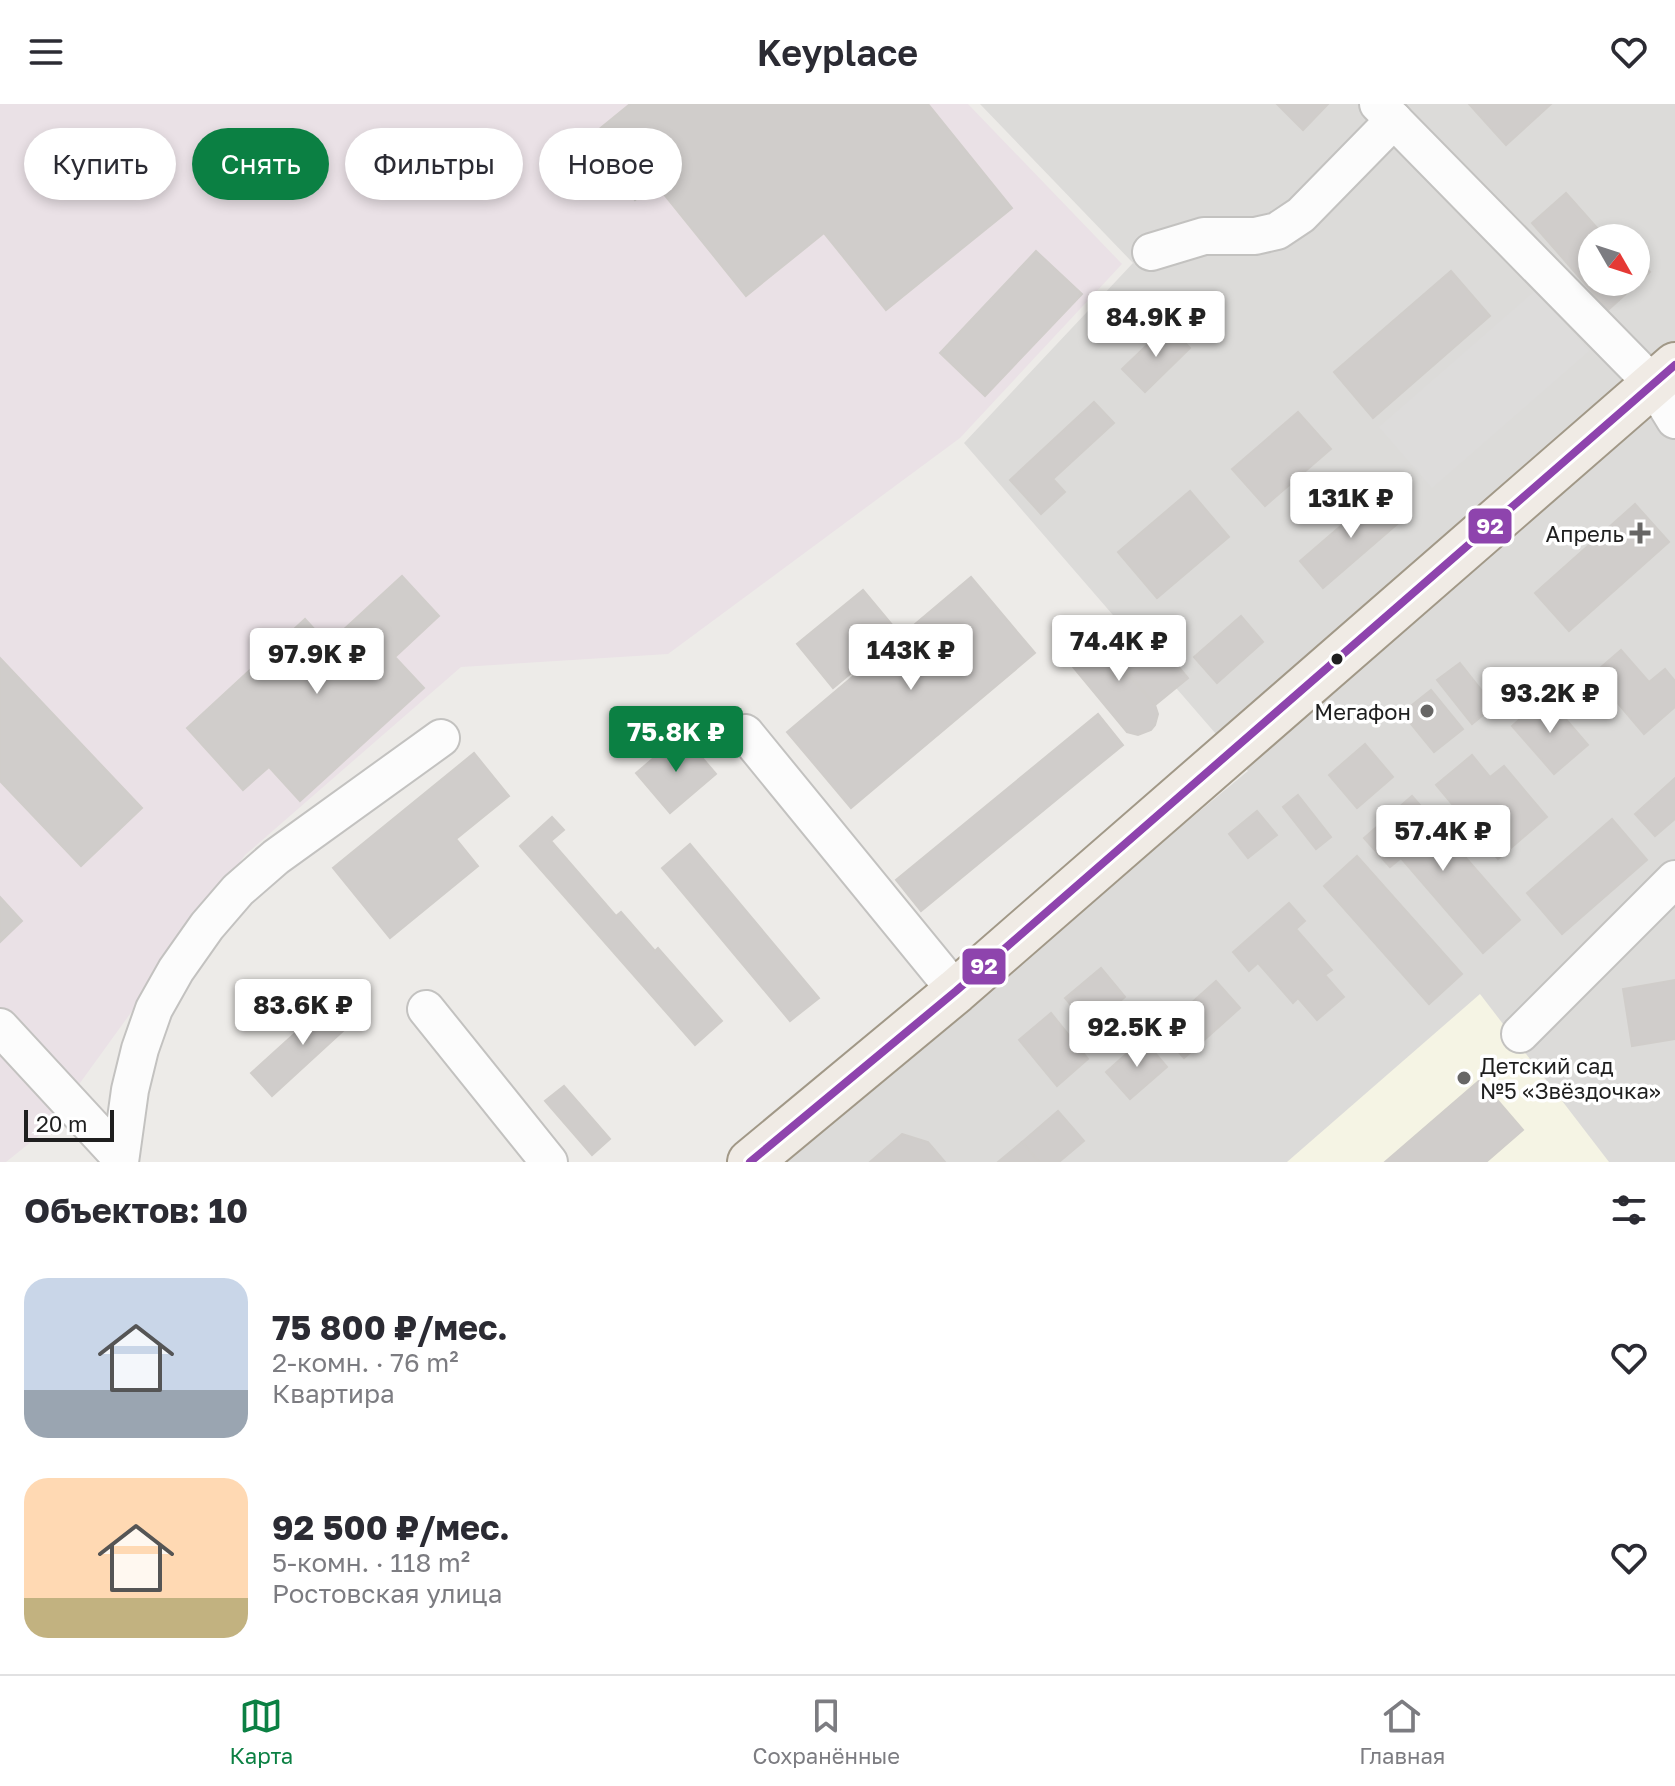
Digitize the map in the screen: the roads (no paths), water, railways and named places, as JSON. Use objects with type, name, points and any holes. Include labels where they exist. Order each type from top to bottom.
[{"type":"main road","points":[[750,1162],[1668,390]]},
{"type":"street","points":[[1151,252],[1204,236],[1255,236],[1277,231],[1301,215],[1386,112],[1668,390]]},
{"type":"street","points":[[745,733],[956,991]]},
{"type":"street","points":[[120,1160],[130,1090],[154,1009],[176,970],[207,926],[238,890],[276,857],[441,738]]},
{"type":"street","points":[[1520,1034],[1675,879]]},
{"type":"street","points":[[426,1009],[549,1162]]},
{"type":"street","points":[[0,1027],[120,1160]]},
{"type":"place","name":"Апрель","points":[[1640,533]]},
{"type":"place","name":"Мегафон","points":[[1427,711]]},
{"type":"place","name":"Детский сад №5 «Звёздочка»","points":[[1464,1078]]}]
